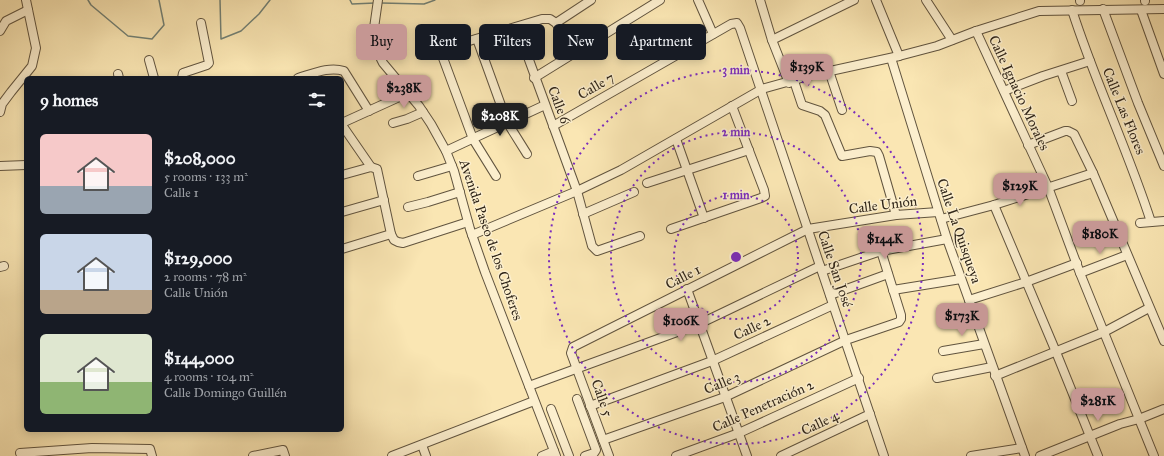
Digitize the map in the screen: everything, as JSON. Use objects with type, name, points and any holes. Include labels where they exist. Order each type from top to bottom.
[{"type":"street","points":[[0,112],[2,104],[32,66],[36,48],[26,0]]},
{"type":"street","name":"Avenida Paseo de los Choferes","points":[[378,0],[373,35],[376,50],[383,63],[423,112],[446,151],[452,166],[472,235],[555,454]]},
{"type":"street","points":[[526,24],[542,19],[550,19],[556,23],[591,0]]},
{"type":"street","points":[[608,33],[660,0]]},
{"type":"street","points":[[698,0],[714,34]]},
{"type":"street","points":[[760,0],[772,40],[802,105],[820,110],[825,115],[842,156],[870,151],[877,152],[880,156],[896,215]]},
{"type":"street","points":[[772,40],[854,0]]},
{"type":"street","points":[[876,0],[900,56]]},
{"type":"street","points":[[926,0],[952,40]]},
{"type":"street","points":[[1103,9],[1138,103],[1164,166]]},
{"type":"street","points":[[472,235],[577,191],[621,170],[762,90],[829,71],[900,56],[937,46],[976,31],[1039,11],[1164,9]]},
{"type":"street","points":[[0,31],[6,20],[28,10]]},
{"type":"street","name":"Calle Las Flores","points":[[1072,10],[1090,61],[1139,184],[1151,222]]},
{"type":"street","points":[[1140,10],[1164,74]]},
{"type":"street","points":[[182,76],[183,73],[209,63],[201,23]]},
{"type":"street","name":"Calle 7","points":[[553,126],[731,24],[737,23],[740,28],[762,90]]},
{"type":"street","name":"Calle Ignacio Morales","points":[[976,31],[1048,187],[1080,273],[1154,456]]},
{"type":"street","points":[[496,176],[473,139],[443,58],[443,52],[446,48],[477,39],[507,122],[527,154]]},
{"type":"street","name":"Calle La Quisqueya","points":[[891,58],[939,216],[995,376],[1024,452]]},
{"type":"street","points":[[149,60],[153,76]]},
{"type":"street","name":"Calle 6","points":[[528,60],[577,191],[592,246],[597,252],[640,236]]},
{"type":"street","points":[[534,78],[564,60]]},
{"type":"street","points":[[1004,91],[1043,76],[1090,61]]},
{"type":"street","points":[[309,76],[329,70],[337,69],[344,71],[368,111]]},
{"type":"street","points":[[829,71],[842,110]]},
{"type":"street","points":[[1061,71],[1072,101]]},
{"type":"street","name":"Calle San José","points":[[762,90],[884,456]]},
{"type":"street","points":[[344,123],[408,93]]},
{"type":"street","points":[[446,151],[545,104]]},
{"type":"street","points":[[672,229],[764,196],[764,190],[732,106]]},
{"type":"street","points":[[393,123],[423,112]]},
{"type":"street","points":[[1028,145],[1065,131],[1072,132],[1076,137],[1093,173],[1164,342]]},
{"type":"street","points":[[346,137],[371,167],[377,169],[379,173],[391,234],[394,240],[402,243],[468,222]]},
{"type":"street","points":[[676,139],[704,218]]},
{"type":"street","points":[[647,183],[749,150]]},
{"type":"street","points":[[0,166],[24,165]]},
{"type":"street","points":[[418,176],[452,166]]},
{"type":"street","points":[[344,174],[371,167]]},
{"type":"street","name":"Calle Unión","points":[[808,229],[896,215],[939,216],[994,205],[1093,173]]},
{"type":"street","points":[[408,207],[460,192]]},
{"type":"street","points":[[583,214],[634,192]]},
{"type":"street","points":[[344,211],[384,200]]},
{"type":"street","points":[[994,205],[1098,456]]},
{"type":"street","points":[[1140,223],[1164,221]]},
{"type":"street","name":"Calle 1","points":[[572,349],[582,342],[808,229]]},
{"type":"street","points":[[344,248],[391,234]]},
{"type":"street","points":[[529,386],[699,324],[821,268],[881,251],[947,239]]},
{"type":"street","points":[[881,251],[893,290],[961,278]]},
{"type":"street","points":[[1080,273],[1127,255]]},
{"type":"street","points":[[969,300],[1026,282],[1077,263]]},
{"type":"street","points":[[830,295],[888,274]]},
{"type":"street","points":[[687,289],[747,456]]},
{"type":"street","name":"Calle 3","points":[[603,440],[725,397],[846,340],[899,322],[901,316],[893,290]]},
{"type":"street","name":"Calle 2","points":[[590,406],[712,361],[833,305]]},
{"type":"street","points":[[995,376],[1104,332],[1149,308]]},
{"type":"street","points":[[943,351],[984,344]]},
{"type":"street","name":"Calle 5","points":[[572,349],[571,353],[609,456]]},
{"type":"street","points":[[937,378],[992,367]]},
{"type":"street","name":"Calle Penetración 2","points":[[676,456],[739,433],[859,378]]},
{"type":"street","points":[[577,399],[596,450],[594,453],[585,456]]},
{"type":"street","points":[[392,456],[534,401]]},
{"type":"street","points":[[1040,456],[1060,452],[1090,436],[1120,424],[1139,419],[1164,408]]},
{"type":"street","points":[[551,409],[569,456]]},
{"type":"street","name":"Calle 4","points":[[781,456],[870,414]]},
{"type":"street","points":[[422,445],[426,456]]},
{"type":"street","points":[[20,453],[92,452],[150,449],[152,456]]},
{"type":"street","points":[[253,456],[283,450],[285,456]]},
{"type":"street","points":[[971,456],[1024,452]]},
{"type":"street","points":[[542,456],[555,454]]},
{"type":"waterway","points":[[88,0],[91,5],[128,36],[152,39],[164,25],[159,0]]},
{"type":"waterway","points":[[220,0],[221,39],[241,31],[259,14],[270,0]]},
{"type":"waterway","points":[[350,0],[352,4],[375,3]]},
{"type":"waterway","points":[[381,3],[424,4],[435,0]]}]
